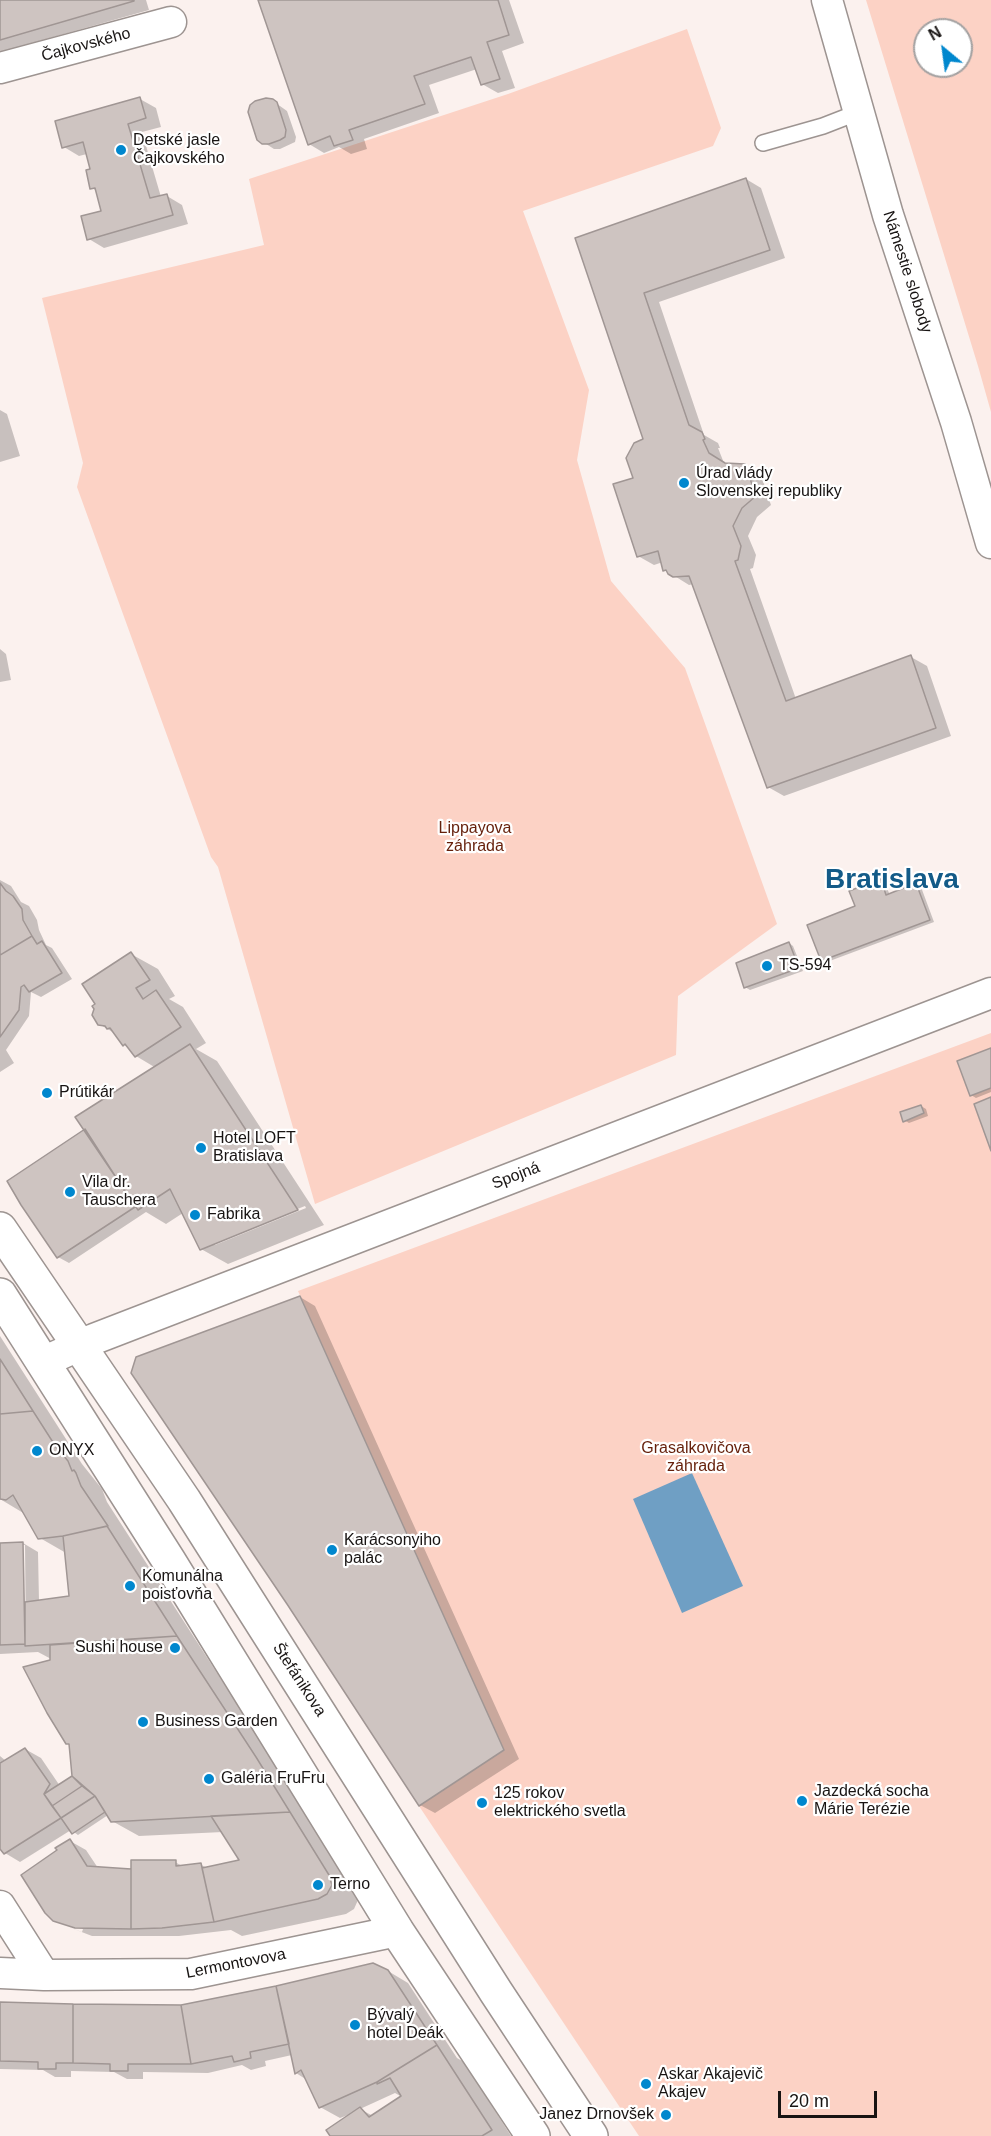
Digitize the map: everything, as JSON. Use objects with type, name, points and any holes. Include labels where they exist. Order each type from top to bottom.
[{"type":"main road","name":"Štefánikova","points":[[0,1229],[77,1346],[184,1500],[496,1992],[591,2136]]},
{"type":"main road","points":[[0,1295],[169,1561],[397,1931],[533,2136]]},
{"type":"street","name":"Námestie slobody","points":[[827,0],[888,215],[956,422],[991,543]]},
{"type":"street","name":"Čajkovského","points":[[0,68],[171,22]]},
{"type":"street","name":"Spojná","points":[[43,1362],[77,1346],[991,993]]},
{"type":"street","points":[[0,1906],[44,1975]]},
{"type":"street","name":"Lermontovova","points":[[0,1973],[191,1974],[397,1931]]},
{"type":"lane","points":[[763,143],[823,126],[860,112]]},
{"type":"green space","points":[[866,0],[991,0],[991,412],[978,366]]},
{"type":"green space","name":"Lippayova záhrada","points":[[687,29],[721,128],[713,146],[523,211],[589,390],[577,460],[611,581],[685,668],[777,924],[678,996],[676,1055],[315,1204],[218,867],[211,857],[77,487],[83,463],[42,298],[264,245],[249,179],[508,94]]},
{"type":"green space","name":"Grasalkovičova záhrada","points":[[991,1033],[991,2136],[639,2136],[419,1806],[504,1750],[298,1291]]},
{"type":"water","points":[[692,1473],[743,1586],[682,1613],[633,1499]]},
{"type":"building","points":[[0,0],[134,0],[134,1],[0,40]]},
{"type":"building","points":[[258,0],[498,0],[509,35],[487,42],[500,79],[481,85],[471,57],[414,76],[425,104],[349,130],[353,140],[334,146],[330,136],[308,145]]},
{"type":"building","points":[[140,97],[146,118],[128,124],[150,198],[167,194],[173,215],[87,240],[81,216],[101,211],[95,188],[90,189],[86,170],[90,169],[83,142],[62,148],[55,121]]},
{"type":"building","points":[[266,98],[277,102],[286,130],[285,137],[280,140],[262,144],[257,140],[248,112],[250,105],[255,101]]},
{"type":"building","name":"Úrad vlády Slovenskej republiky","points":[[746,178],[770,250],[644,293],[689,425],[702,432],[709,453],[725,463],[745,464],[756,496],[742,508],[733,526],[741,546],[736,564],[786,701],[911,655],[936,728],[767,788],[689,576],[673,577],[666,570],[663,571],[658,551],[637,557],[613,484],[633,478],[626,458],[634,443],[643,439],[575,238]]},
{"type":"building","points":[[881,879],[886,895],[916,883],[930,920],[821,961],[807,925],[855,906],[849,891]]},
{"type":"building","points":[[0,883],[22,909],[23,920],[32,936],[0,955]]},
{"type":"building","points":[[32,936],[37,944],[42,941],[62,973],[29,992],[24,985],[21,987],[19,1010],[0,1037],[0,955]]},
{"type":"building","name":"TS-594","points":[[789,942],[799,968],[744,988],[736,963]]},
{"type":"building","points":[[131,952],[150,980],[136,988],[143,999],[156,990],[181,1027],[135,1057],[125,1044],[123,1046],[110,1028],[98,1025],[92,1015],[94,1009],[92,1006],[95,1004],[82,984]]},
{"type":"building","points":[[190,1044],[298,1210],[200,1250],[170,1189],[138,1210],[75,1117]]},
{"type":"building","points":[[991,1048],[991,1088],[970,1096],[957,1061]]},
{"type":"building","points":[[991,1097],[991,1151],[974,1104]]},
{"type":"building","points":[[921,1105],[924,1113],[903,1122],[900,1112]]},
{"type":"building","name":"Vila dr. Tauschera","points":[[85,1129],[135,1207],[57,1258],[7,1181]]},
{"type":"building","name":"Karácsonyiho palác","points":[[300,1296],[504,1750],[419,1806],[287,1604],[131,1373],[136,1357]]},
{"type":"building","points":[[0,1359],[33,1411],[0,1414]]},
{"type":"building","points":[[33,1411],[56,1447],[68,1461],[72,1471],[76,1473],[81,1486],[108,1526],[38,1539],[13,1495],[6,1500],[0,1499],[0,1414]]},
{"type":"building","points":[[107,1526],[177,1636],[25,1646],[25,1602],[69,1596],[63,1536]]},
{"type":"building","points":[[23,1542],[25,1644],[0,1645],[0,1543]]},
{"type":"building","name":"Business Garden","points":[[177,1636],[290,1812],[111,1822],[95,1796],[72,1776],[69,1744],[66,1744],[47,1713],[23,1667],[50,1660],[50,1645]]},
{"type":"building","points":[[25,1748],[50,1784],[44,1794],[61,1818],[4,1854],[0,1849],[0,1763]]},
{"type":"building","points":[[72,1776],[82,1786],[52,1806],[44,1794]]},
{"type":"building","points":[[82,1786],[95,1796],[61,1818],[52,1806]]},
{"type":"building","points":[[95,1796],[105,1812],[72,1834],[61,1818]]},
{"type":"building","points":[[290,1812],[329,1875],[332,1885],[327,1894],[318,1899],[214,1922],[202,1868],[239,1860],[211,1816]]},
{"type":"building","points":[[70,1839],[87,1866],[131,1869],[131,1929],[75,1928],[53,1921],[45,1913],[21,1875]]},
{"type":"building","points":[[131,1860],[176,1860],[176,1866],[201,1863],[214,1922],[131,1929]]},
{"type":"building","name":"Bývalý hotel Deák","points":[[373,1963],[388,1970],[437,2045],[377,2082],[319,2108],[301,2070],[295,2074],[276,1986]]},
{"type":"building","points":[[276,1986],[289,2044],[250,2052],[251,2058],[234,2062],[232,2056],[191,2064],[181,2005]]},
{"type":"building","points":[[0,2002],[73,2004],[73,2063],[56,2063],[56,2069],[38,2069],[38,2062],[0,2061]]},
{"type":"building","points":[[73,2004],[181,2005],[191,2064],[128,2064],[128,2071],[110,2071],[110,2064],[73,2063]]},
{"type":"building","points":[[437,2045],[492,2130],[482,2136],[330,2136],[326,2130],[360,2107],[369,2117],[401,2096],[390,2078],[377,2084],[377,2082]]},
{"type":"place","name":"Detské jasle Čajkovského","points":[[121,150]]},
{"type":"place","name":"Úrad vlády Slovenskej republiky","points":[[684,483]]},
{"type":"place","name":"TS-594","points":[[767,966]]},
{"type":"place","name":"Prútikár","points":[[47,1093]]},
{"type":"place","name":"Hotel LOFT Bratislava","points":[[201,1148]]},
{"type":"place","name":"Vila dr. Tauschera","points":[[70,1192]]},
{"type":"place","name":"Fabrika","points":[[195,1215]]},
{"type":"place","name":"ONYX","points":[[37,1451]]},
{"type":"place","name":"Karácsonyiho palác","points":[[332,1550]]},
{"type":"place","name":"Komunálna poisťovňa","points":[[130,1586]]},
{"type":"place","name":"Sushi house","points":[[175,1648]]},
{"type":"place","name":"Business Garden","points":[[143,1722]]},
{"type":"place","name":"Galéria FruFru","points":[[209,1779]]},
{"type":"place","name":"Jazdecká socha Márie Terézie","points":[[802,1801]]},
{"type":"place","name":"125 rokov elektrického svetla","points":[[482,1803]]},
{"type":"place","name":"Terno","points":[[318,1885]]},
{"type":"place","name":"Bývalý hotel Deák","points":[[355,2025]]},
{"type":"place","name":"Askar Akajevič Akajev","points":[[646,2084]]},
{"type":"place","name":"Janez Drnovšek","points":[[666,2115]]},
{"type":"district","name":"Bratislava","points":[[892,880]]}]
